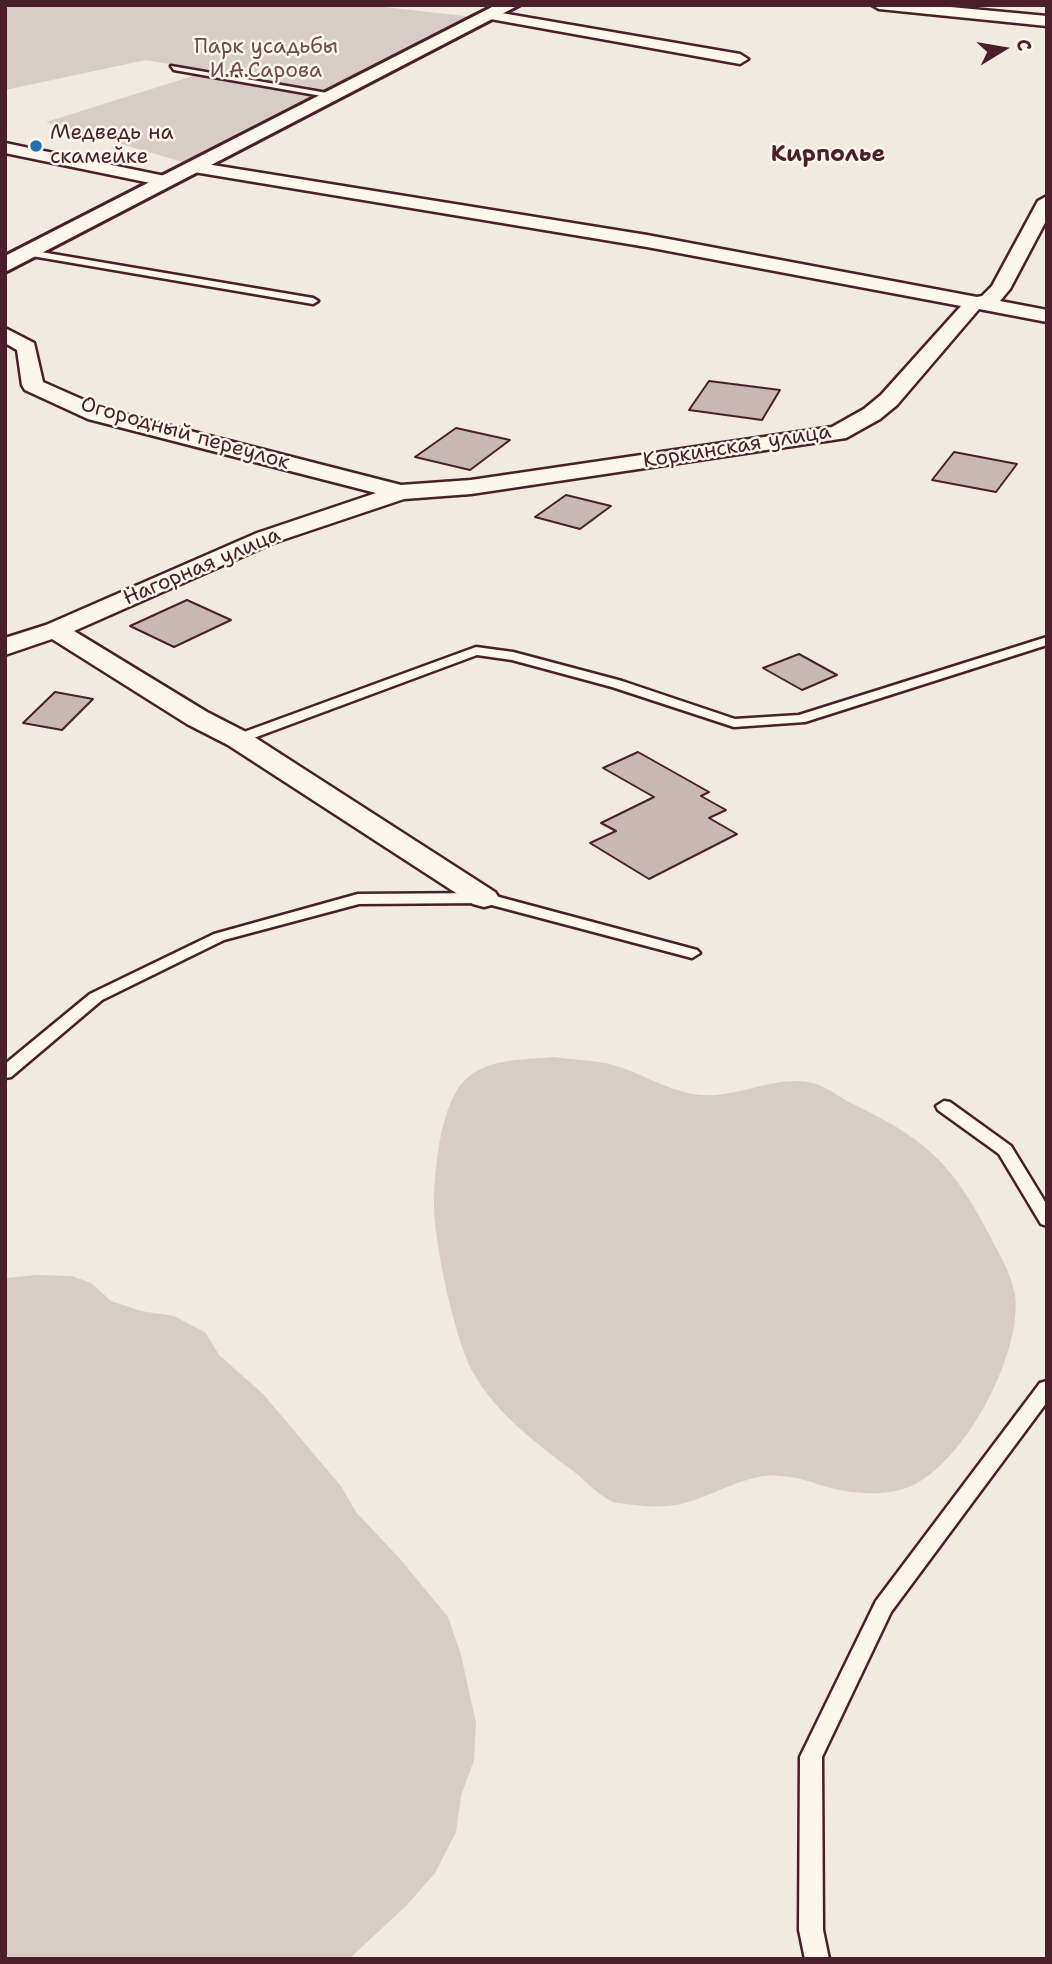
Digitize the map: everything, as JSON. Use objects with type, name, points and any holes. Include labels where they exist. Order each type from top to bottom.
[{"type":"street","points":[[5,265],[510,5]]},
{"type":"street","points":[[880,5],[978,10],[1047,21]]},
{"type":"street","points":[[490,15],[740,59]]},
{"type":"street","points":[[5,148],[165,181]]},
{"type":"street","points":[[194,167],[647,241],[1047,316]]},
{"type":"street","name":"Коркинская улица","points":[[401,492],[471,487],[838,433],[872,414],[889,400],[974,303],[988,302],[1000,289],[1047,201]]},
{"type":"street","name":"Огородный переулок","points":[[5,334],[27,347],[33,385],[96,414],[401,492]]},
{"type":"street","name":"Нагорная улица","points":[[5,647],[55,630],[265,538],[401,492]]},
{"type":"street","points":[[55,630],[197,718],[239,739],[484,898]]},
{"type":"lane","points":[[174,68],[333,96]]},
{"type":"lane","points":[[29,253],[313,301]]},
{"type":"lane","points":[[239,739],[476,651],[513,656],[604,680],[734,723],[800,719],[1047,641]]},
{"type":"lane","points":[[5,1073],[96,997],[219,937],[358,899],[484,898],[692,953]]},
{"type":"lane","points":[[944,1106],[1005,1150],[1043,1209],[1047,1220]]},
{"type":"lane","points":[[817,1959],[811,1930],[811,1757],[883,1607],[1047,1388]]},
{"type":"green space","name":"Парк усадьбы И.А.Сарова","points":[[5,5],[366,5],[473,17],[186,163],[46,122],[209,71],[146,60],[5,90]]},
{"type":"green space","points":[[554,1057],[613,1065],[679,1091],[702,1095],[731,1093],[791,1081],[819,1085],[898,1128],[935,1156],[950,1172],[978,1213],[1006,1267],[1015,1295],[1015,1319],[1010,1346],[986,1404],[969,1432],[930,1475],[909,1487],[875,1493],[851,1492],[796,1478],[765,1476],[672,1506],[655,1507],[613,1502],[534,1441],[495,1404],[467,1359],[441,1264],[434,1201],[438,1151],[453,1097],[472,1074],[501,1062]]},
{"type":"green space","points":[[72,1276],[91,1283],[111,1301],[141,1311],[174,1316],[206,1333],[219,1355],[263,1394],[341,1486],[356,1512],[401,1560],[448,1617],[461,1655],[476,1723],[474,1760],[461,1796],[456,1832],[435,1873],[407,1905],[349,1959],[5,1959],[5,1278]]},
{"type":"building","points":[[709,381],[780,390],[762,420],[689,410]]},
{"type":"building","points":[[456,428],[510,440],[470,470],[415,457]]},
{"type":"building","points":[[954,452],[1017,464],[996,492],[932,480]]},
{"type":"building","points":[[566,495],[611,506],[580,529],[535,517]]},
{"type":"building","points":[[187,600],[231,620],[174,647],[130,626]]},
{"type":"building","points":[[799,654],[837,675],[802,690],[763,668]]},
{"type":"building","points":[[55,692],[93,699],[62,730],[23,723]]},
{"type":"building","points":[[638,752],[709,792],[701,796],[726,810],[709,818],[737,834],[649,879],[590,843],[616,831],[601,823],[654,797],[603,768]]},
{"type":"place","name":"Медведь на скамейке","points":[[36,146]]},
{"type":"district","name":"Кирполье","points":[[828,155]]}]
